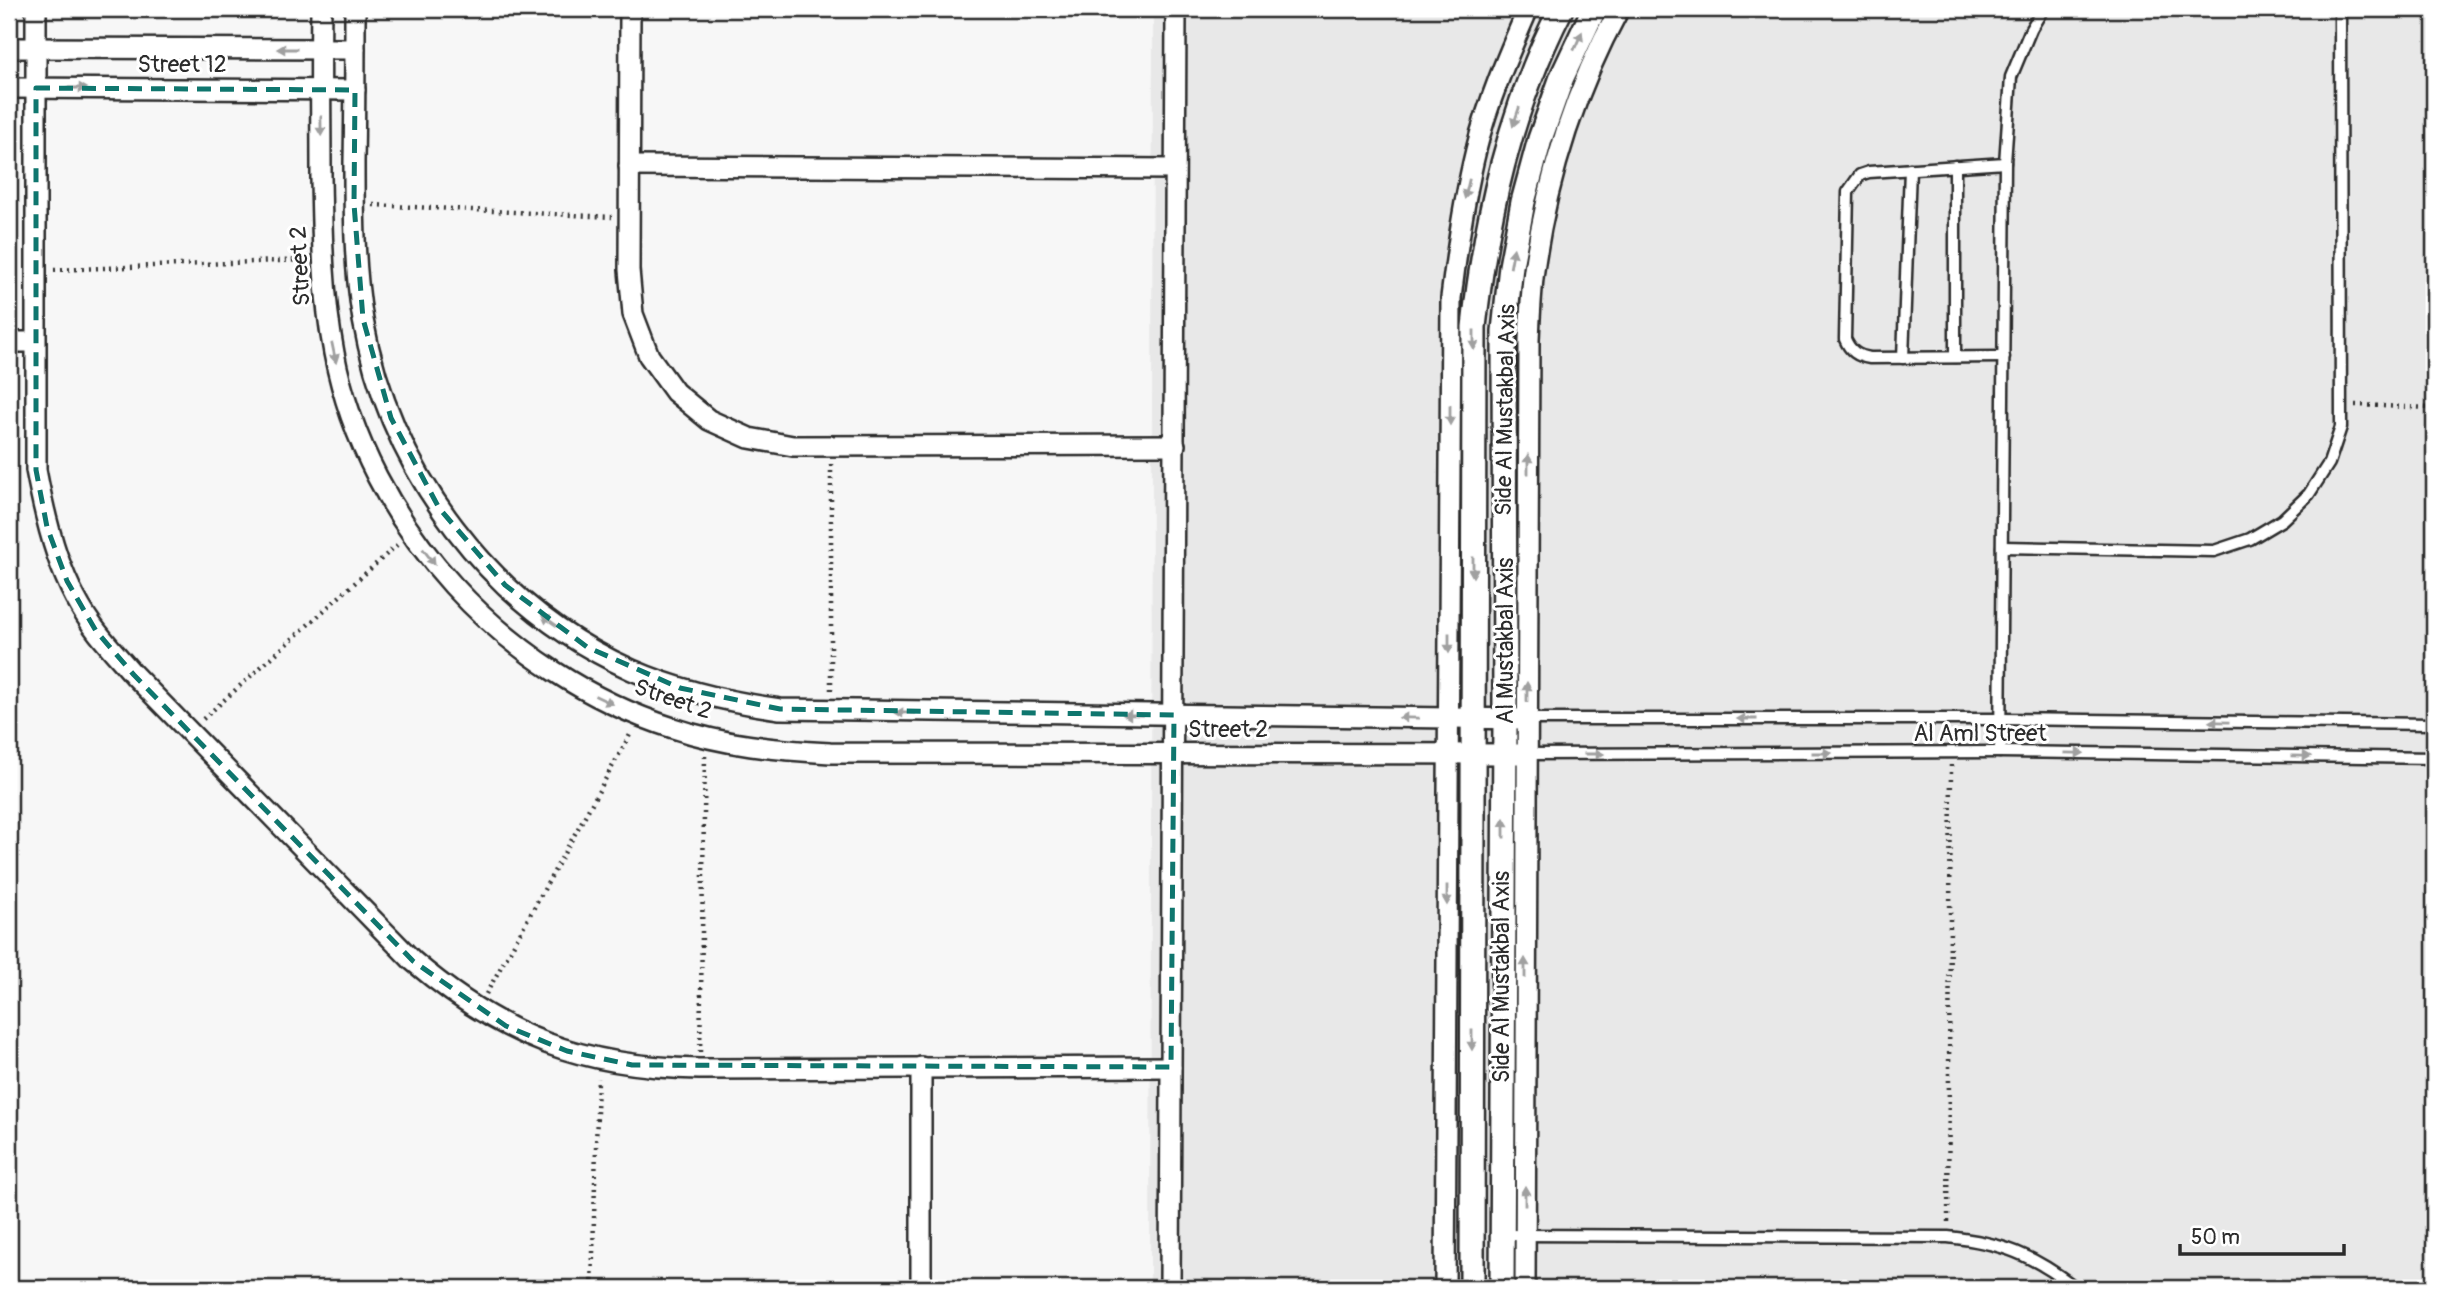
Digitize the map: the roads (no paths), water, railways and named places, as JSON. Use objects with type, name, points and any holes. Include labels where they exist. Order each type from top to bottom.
[{"type":"street","points":[[36,9],[36,470],[47,527],[67,581],[96,631],[134,675],[413,961],[477,1010],[536,1040],[598,1059],[632,1065],[699,1069],[1171,1067]]},
{"type":"street","name":"Street 2","points":[[321,9],[322,259],[334,356],[347,402],[364,448],[385,492],[411,533],[441,572],[475,609],[512,642],[552,671],[595,696],[640,716],[706,738],[767,749],[830,753],[1515,754]]},
{"type":"street","name":"Street 2","points":[[355,9],[354,204],[357,268],[363,319],[374,369],[391,418],[412,464],[439,508],[470,548],[505,585],[545,618],[587,646],[632,670],[680,688],[729,702],[780,709],[831,712],[1516,719]]},
{"type":"street","points":[[630,9],[629,270],[634,314],[649,356],[675,392],[709,420],[749,438],[793,446],[1175,445]]},
{"type":"street","points":[[1170,1288],[1176,9]]},
{"type":"street","points":[[1445,1288],[1451,298],[1460,222],[1477,147],[1500,74],[1528,9]]},
{"type":"street","name":"Al Mustakbal Axis","points":[[1472,1288],[1474,327],[1480,266],[1506,146],[1526,88],[1561,9]]},
{"type":"street","name":"Al Mustakbal Axis","points":[[1502,1288],[1516,719],[1504,331],[1511,266],[1523,202],[1540,139],[1562,78],[1594,9]]},
{"type":"street","name":"Side Al Mustakbal Axis","points":[[1516,719],[1528,340],[1534,271],[1546,203],[1564,137],[1587,72],[1619,9]]},
{"type":"street","name":"Street 12","points":[[9,48],[355,49]]},
{"type":"street","name":"Street 12","points":[[9,88],[355,90]]},
{"type":"street","points":[[629,166],[1175,169]]},
{"type":"street","points":[[9,342],[35,342]]},
{"type":"street","name":"Side Al Mustakbal Axis","points":[[1515,754],[1525,1288]]},
{"type":"street","points":[[920,1288],[921,1067]]},
{"type":"lane","points":[[2000,752],[2005,163],[2011,77],[2031,29],[2043,9]]},
{"type":"lane","points":[[2002,547],[2214,551],[2250,539],[2283,520],[2309,494],[2329,463],[2341,427],[2340,9]]},
{"type":"lane","points":[[2004,357],[1860,356],[1853,352],[1846,339],[1848,192],[1860,175],[1869,172],[2005,163]]},
{"type":"lane","points":[[1955,166],[1955,357]]},
{"type":"lane","points":[[1903,358],[1910,169]]},
{"type":"lane","name":"Al Aml Street","points":[[1516,719],[2001,719],[2434,724]]},
{"type":"lane","name":"Al Aml Street","points":[[1515,754],[2000,752],[2434,758]]},
{"type":"lane","points":[[1502,1235],[1948,1237],[1983,1241],[2017,1251],[2048,1267],[2076,1288]]}]
